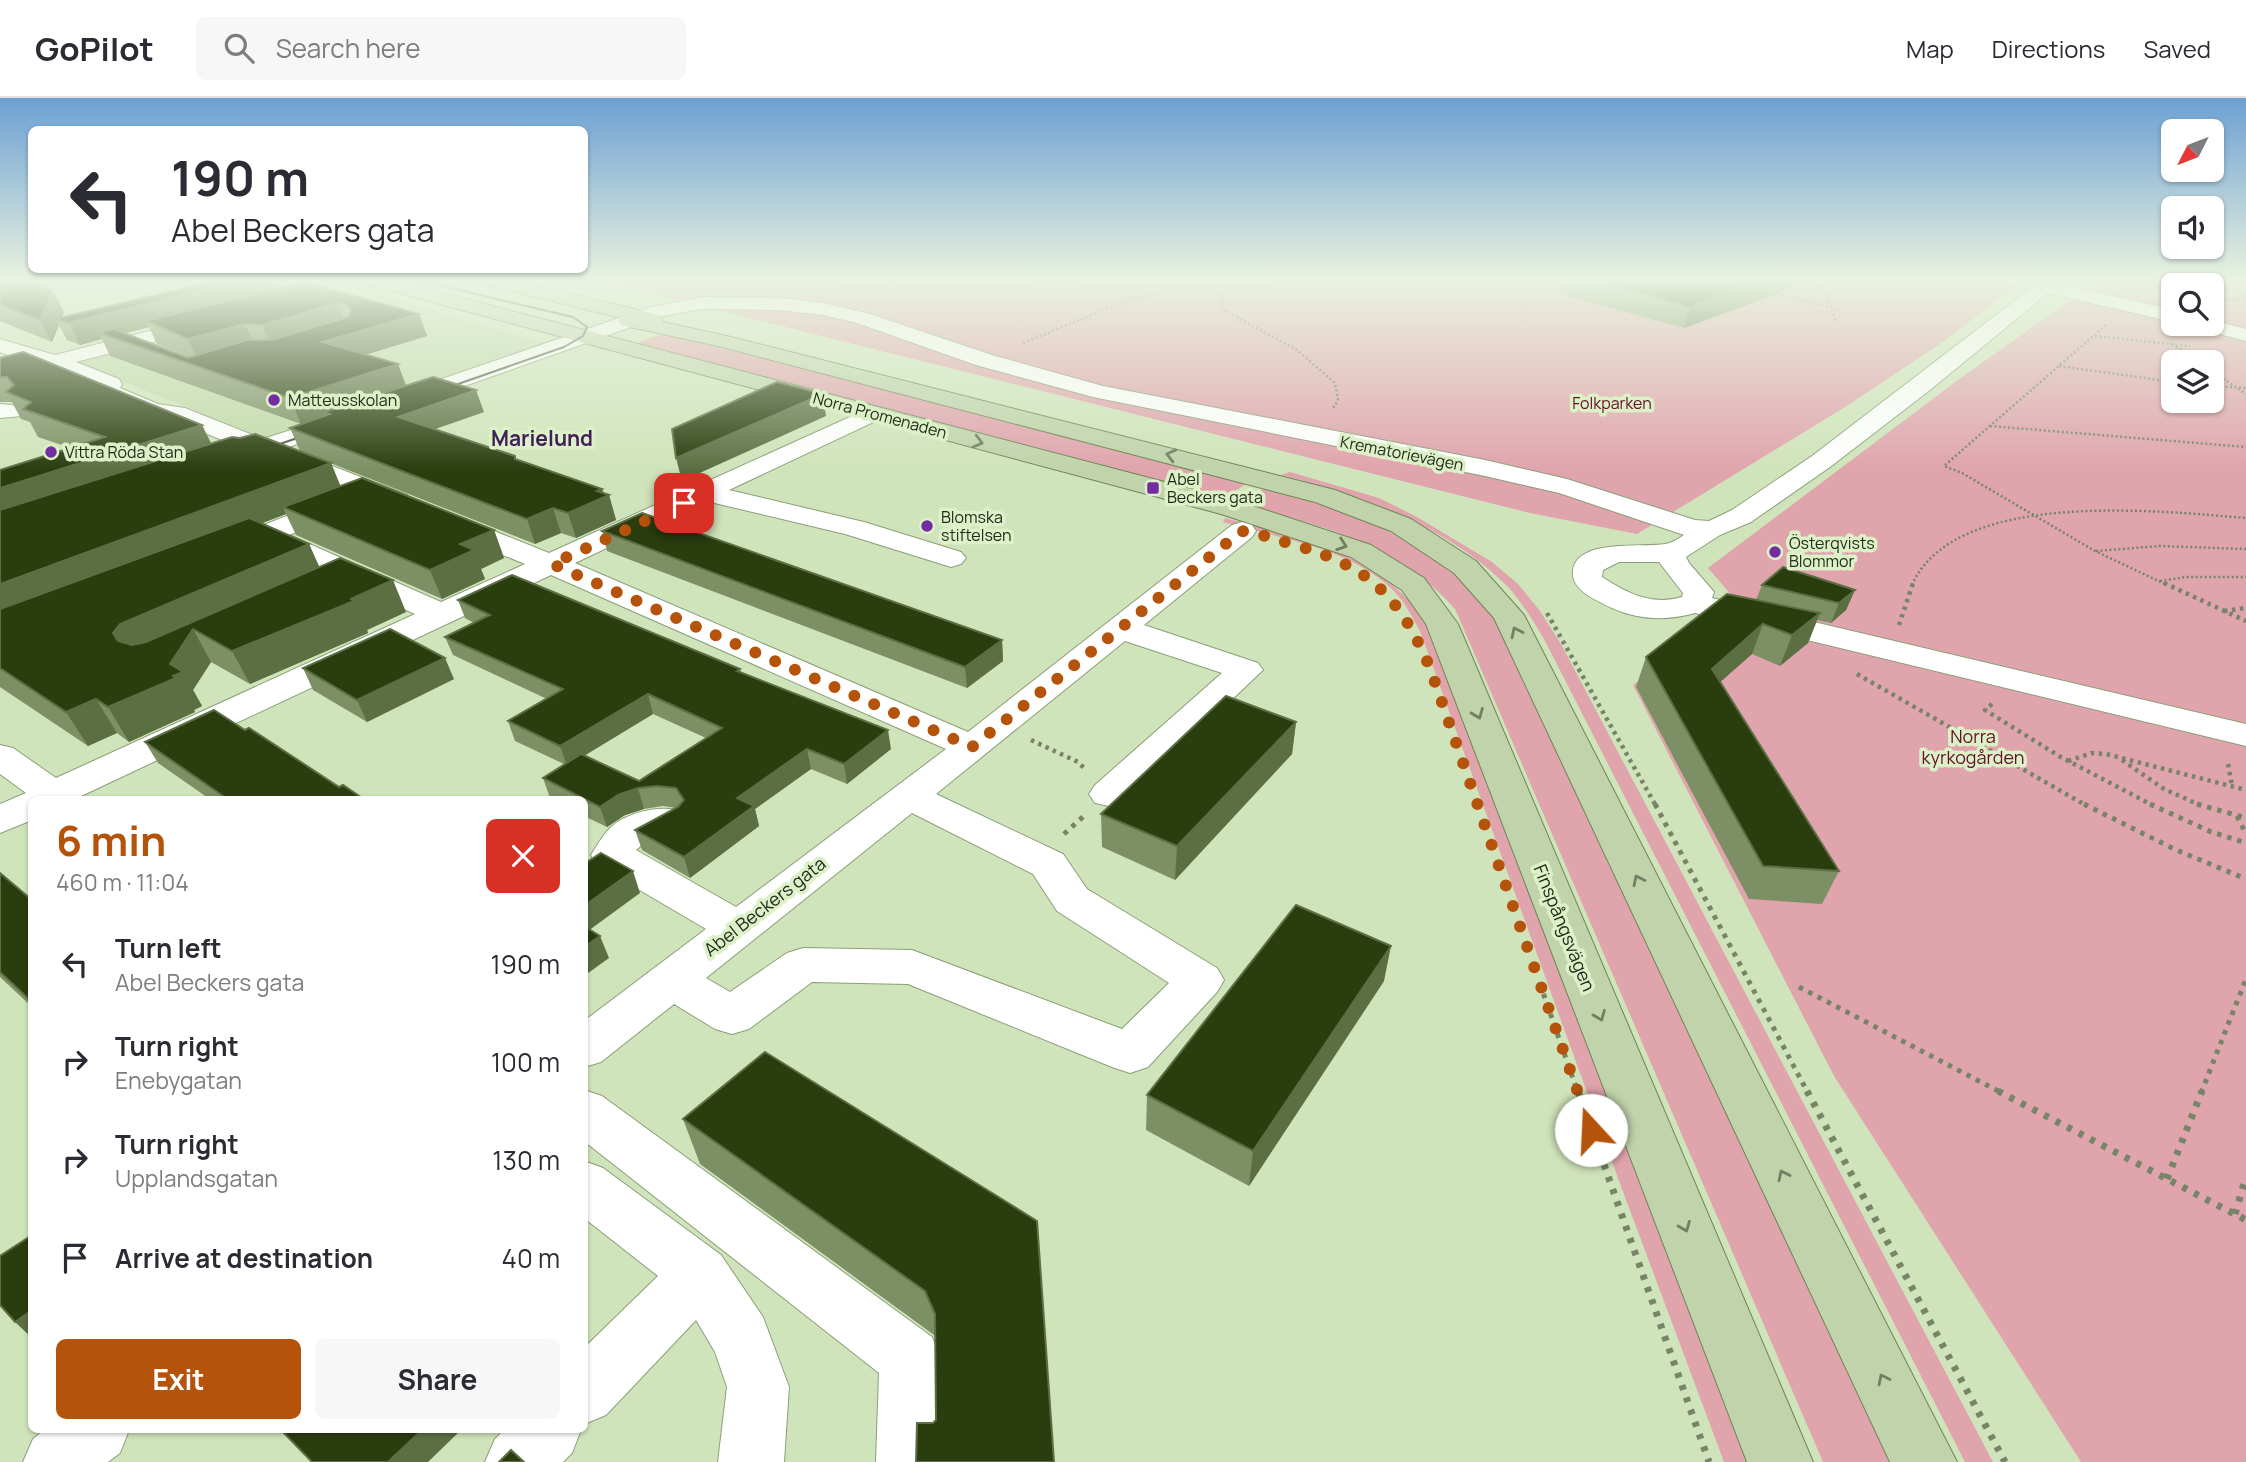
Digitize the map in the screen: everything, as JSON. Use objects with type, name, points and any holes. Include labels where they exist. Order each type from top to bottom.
[{"type":"main road","name":"Norra Promenaden","points":[[609,343],[872,414],[1237,520]]},
{"type":"main road","name":"Norra Promenaden","points":[[730,343],[1300,489],[1401,525],[1465,566],[1508,614],[1924,1462]]},
{"type":"main road","name":"Finspångsvägen","points":[[1237,520],[1361,551],[1413,584],[1442,624],[1780,1462]]},
{"type":"street","points":[[0,375],[125,343]]},
{"type":"street","points":[[130,343],[163,357]]},
{"type":"street","name":"Krematorievägen","points":[[209,466],[577,343]]},
{"type":"street","name":"Krematorievägen","points":[[934,343],[984,360],[1101,392],[1485,468],[1567,487],[1691,528],[1711,529]]},
{"type":"street","points":[[1976,343],[1833,454],[1735,519],[1711,529],[1670,553],[1637,551],[1607,555],[1588,566],[1587,580],[1612,597],[1643,608],[1674,611],[1695,603],[1752,620],[1893,649],[2246,735]]},
{"type":"street","points":[[0,345],[32,357],[55,361],[111,384],[107,391],[154,411],[177,413],[985,736]]},
{"type":"street","points":[[1919,361],[1942,367]]},
{"type":"street","points":[[53,796],[872,414]]},
{"type":"street","points":[[202,559],[374,492]]},
{"type":"street","points":[[706,493],[854,528],[951,558]]},
{"type":"street","points":[[432,516],[467,501]]},
{"type":"street","name":"Abel Beckers gata","points":[[588,1045],[1120,628],[1237,520]]},
{"type":"street","points":[[265,535],[443,614]]},
{"type":"street","points":[[1670,553],[1675,566],[1699,592],[1695,603]]},
{"type":"street","points":[[316,592],[354,575]]},
{"type":"street","points":[[1109,794],[1246,670],[1120,628]]},
{"type":"street","points":[[0,756],[44,796]]},
{"type":"street","points":[[672,979],[732,1016],[803,965],[912,967],[1129,1053],[1201,980],[1072,900],[1048,864],[908,796]]},
{"type":"street","points":[[0,820],[28,807]]},
{"type":"street","points":[[667,820],[638,827],[621,839],[612,855],[738,928]]},
{"type":"street","points":[[588,1114],[911,1359],[909,1462]]},
{"type":"street","points":[[588,1188],[700,1273],[741,1338],[758,1387],[751,1462]]},
{"type":"street","points":[[588,1389],[700,1273]]},
{"type":"street","points":[[56,1462],[93,1433]]},
{"type":"street","points":[[518,1462],[546,1433]]},
{"type":"path","points":[[1284,343],[1297,350],[1335,383]]},
{"type":"path","points":[[2086,343],[1944,466],[1962,473],[2095,551],[2246,621]]},
{"type":"path","points":[[2163,343],[2198,346]]},
{"type":"path","points":[[2059,366],[2161,380]]},
{"type":"path","points":[[2224,379],[2246,394]]},
{"type":"path","points":[[2224,386],[2246,388]]},
{"type":"path","points":[[1990,426],[2246,447]]},
{"type":"path","points":[[1893,649],[1915,576],[1932,554],[1958,536],[1992,524],[2036,516],[2154,513],[2246,518]]},
{"type":"path","points":[[2095,551],[2160,546],[2246,549]]},
{"type":"path","points":[[2158,582],[2186,577],[2246,577]]},
{"type":"path","points":[[2224,611],[2246,608]]},
{"type":"path","points":[[1845,668],[1903,698],[2068,796],[2148,838],[2246,879]]},
{"type":"path","points":[[1993,704],[1985,710],[2068,761],[2154,807],[2217,835],[2246,843]]},
{"type":"path","points":[[985,736],[1078,762],[1109,794],[1036,858]]},
{"type":"path","points":[[2068,761],[2092,753],[2119,757],[2246,790]]},
{"type":"path","points":[[2119,757],[2142,777],[2202,806],[2246,818]]},
{"type":"path","points":[[2228,764],[2232,786]]},
{"type":"path","points":[[2237,816],[2246,834]]},
{"type":"path","points":[[1537,975],[1709,1462]]},
{"type":"path","points":[[2167,1179],[2246,979]]},
{"type":"path","points":[[1799,987],[2246,1220]]},
{"type":"path","points":[[2235,1214],[2246,1177]]},
{"type":"shaded area","name":"Matteusskolan","points":[[155,343],[549,344],[264,438],[77,363]]},
{"type":"green space","points":[[637,343],[702,343],[1245,484],[1224,500]]},
{"type":"green space","name":"Folkparken","points":[[849,343],[1942,343],[1845,407],[1637,534],[1530,513]]},
{"type":"green space","name":"Norra kyrkogården","points":[[2011,343],[2246,343],[2246,1462],[2081,1462],[1834,1076],[1633,685],[1739,604],[1708,568]]},
{"type":"green space","points":[[1290,472],[1379,498],[1417,517],[1492,562],[1518,584],[1540,611],[1561,644],[1993,1462],[1965,1462],[1544,639],[1522,605],[1507,586],[1483,565],[1430,530],[1372,503],[1281,475]]},
{"type":"green space","points":[[1263,489],[1334,509],[1368,522],[1429,554],[1456,576],[1481,602],[1504,633],[1892,1462],[1823,1462],[1455,609],[1432,586],[1383,552],[1330,530],[1242,505]]},
{"type":"green space","points":[[1225,518],[1312,543],[1366,566],[1390,583],[1411,603],[1429,628],[1749,1462],[1724,1462],[1420,631],[1393,590],[1356,564],[1313,546],[1223,522]]},
{"type":"building","points":[[127,343],[149,343],[188,358],[238,343],[324,343],[398,364],[290,398]]},
{"type":"building","points":[[23,352],[202,425],[0,488],[0,470],[105,437],[23,409],[31,402],[6,392],[14,385],[7,377],[0,377],[0,358]]},
{"type":"building","points":[[433,377],[476,390],[398,417],[515,456],[515,459],[602,489],[597,491],[609,495],[568,513],[553,508],[527,519],[290,428],[330,414],[324,412]]},
{"type":"building","points":[[777,382],[823,394],[676,458],[672,429]]},
{"type":"building","points":[[255,434],[331,463],[0,584],[0,510],[232,437]]},
{"type":"building","points":[[362,478],[494,530],[460,544],[474,550],[430,570],[283,507]]},
{"type":"building","points":[[642,513],[1002,640],[965,667],[602,531]]},
{"type":"building","points":[[249,518],[309,544],[120,624],[113,633],[118,641],[132,645],[146,642],[340,558],[393,580],[351,599],[354,601],[232,651],[193,629],[170,664],[183,672],[173,676],[176,678],[108,707],[96,699],[66,712],[0,668],[0,609]]},
{"type":"building","points":[[1783,567],[1855,590],[1839,603],[1762,585]]},
{"type":"building","points":[[512,575],[740,669],[737,671],[888,730],[844,764],[807,749],[737,798],[754,806],[684,857],[635,830],[678,807],[684,800],[676,788],[638,788],[618,795],[600,807],[588,801],[588,796],[578,796],[543,778],[581,754],[639,781],[722,728],[648,694],[560,746],[508,721],[563,689],[445,637],[490,615],[458,600]]},
{"type":"building","points":[[1727,594],[1820,613],[1792,635],[1763,624],[1712,669],[1839,871],[1763,866],[1646,657]]},
{"type":"building","points":[[390,629],[445,658],[357,700],[303,668]]},
{"type":"building","points":[[1226,696],[1296,722],[1177,846],[1101,814]]},
{"type":"building","points":[[214,710],[245,730],[249,728],[339,787],[343,785],[359,796],[223,796],[145,742]]},
{"type":"building","points":[[601,853],[633,871],[588,903],[588,861]]},
{"type":"building","points":[[0,873],[28,897],[28,998],[0,972]]},
{"type":"building","points":[[1296,905],[1391,946],[1253,1151],[1147,1095]]},
{"type":"building","points":[[588,928],[600,936],[588,944]]},
{"type":"building","points":[[765,1052],[1037,1221],[1054,1462],[916,1462],[917,1423],[933,1423],[936,1420],[935,1314],[925,1291],[683,1119]]},
{"type":"building","points":[[28,1238],[28,1313],[15,1322],[0,1305],[0,1256]]},
{"type":"building","points":[[284,1433],[419,1433],[388,1462],[312,1462]]},
{"type":"building","points":[[511,1450],[524,1462],[499,1462]]},
{"type":"tram line","points":[[438,391],[572,343]]},
{"type":"tram line","points":[[262,450],[312,433]]},
{"type":"place","name":"Matteusskolan","points":[[274,400]]},
{"type":"place","name":"Vittra Röda Stan","points":[[51,452]]},
{"type":"place","name":"Abel Beckers gata","points":[[1153,488]]},
{"type":"place","name":"Blomska stiftelsen","points":[[927,526]]},
{"type":"place","name":"Österqvists Blommor","points":[[1775,552]]},
{"type":"district","name":"Marielund","points":[[542,439]]},
{"type":"route","points":[[684,503],[552,564],[972,747],[1242,531],[1316,552],[1356,568],[1381,587],[1414,631],[1430,668],[1591,1130]]}]
